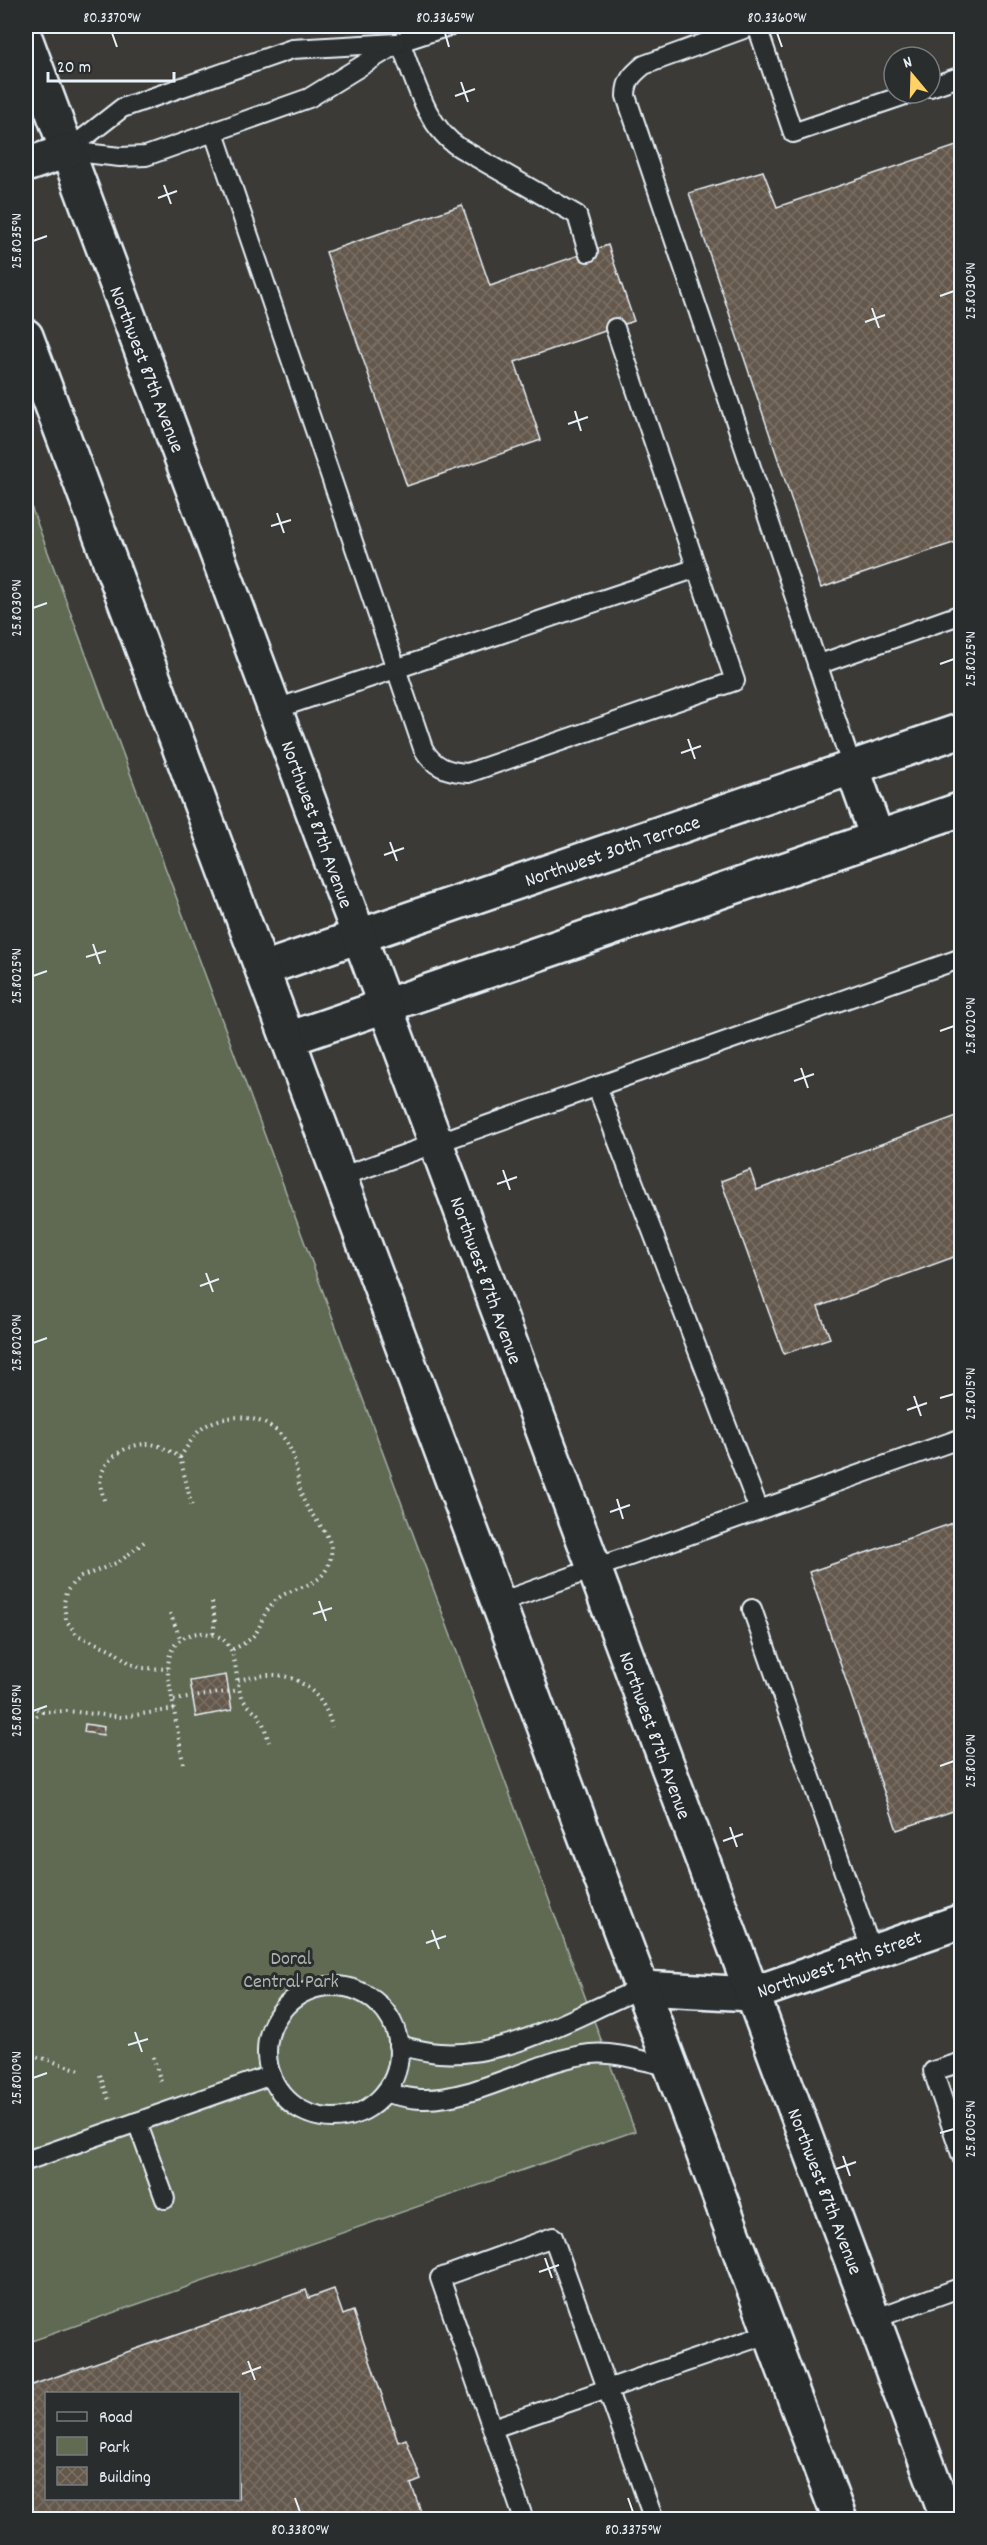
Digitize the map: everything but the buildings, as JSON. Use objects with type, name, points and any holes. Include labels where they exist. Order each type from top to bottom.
[{"type":"main road","name":"Northwest 87th Avenue","points":[[26,40],[948,2520]]},
{"type":"main road","points":[[26,165],[67,151]]},
{"type":"main road","points":[[26,336],[840,2520]]},
{"type":"main road","name":"Northwest 30th Terrace","points":[[263,969],[962,730]]},
{"type":"main road","points":[[852,767],[877,837]]},
{"type":"main road","points":[[288,1039],[962,809]]},
{"type":"main road","name":"Northwest 29th Street","points":[[642,1988],[752,1994],[962,1921]]},
{"type":"lane","points":[[67,151],[120,157],[146,156],[309,98],[400,42],[448,26]]},
{"type":"lane","points":[[852,767],[629,111],[626,86],[631,75],[644,65],[754,26],[793,133],[882,103]]},
{"type":"lane","points":[[67,151],[122,108],[292,49],[400,42]]},
{"type":"lane","points":[[400,42],[427,109],[442,135],[460,148],[576,215],[588,252]]},
{"type":"lane","points":[[942,83],[962,76]]},
{"type":"lane","points":[[214,133],[427,756],[434,764],[445,769],[468,773],[735,681],[615,328]]},
{"type":"lane","points":[[276,709],[697,568]]},
{"type":"lane","points":[[817,665],[962,614]]},
{"type":"lane","points":[[340,1177],[962,958]]},
{"type":"lane","points":[[597,1087],[759,1510]]},
{"type":"lane","points":[[497,1603],[962,1438]]},
{"type":"lane","points":[[752,1610],[872,1952]]},
{"type":"lane","points":[[327,1986],[349,1988],[370,1997],[386,2012],[396,2031],[398,2045],[396,2074],[385,2093],[369,2108],[349,2117],[328,2119],[307,2113],[288,2102],[274,2085],[267,2064],[267,2042],[274,2021],[288,2004],[306,1992],[327,1986]]},
{"type":"lane","points":[[398,2045],[438,2053],[472,2052],[501,2047],[556,2027],[642,1988]]},
{"type":"lane","points":[[385,2093],[422,2100],[449,2097],[557,2061],[594,2053],[672,2067]]},
{"type":"lane","points":[[962,2062],[933,2071],[962,2157]]},
{"type":"lane","points":[[26,2161],[271,2075]]},
{"type":"lane","points":[[137,2122],[165,2199]]},
{"type":"lane","points":[[524,2520],[440,2278],[553,2237],[654,2520]]},
{"type":"lane","points":[[874,2319],[962,2287]]},
{"type":"lane","points":[[493,2428],[771,2333]]},
{"type":"path","points":[[192,1507],[180,1457],[198,1432],[223,1419],[252,1419],[271,1426],[281,1434],[292,1451],[303,1497],[329,1536],[332,1551],[330,1560],[327,1569],[319,1579],[280,1596],[268,1610],[260,1630],[253,1639],[231,1650]]},
{"type":"path","points":[[104,1500],[101,1476],[107,1463],[120,1452],[137,1445],[148,1444],[158,1446],[180,1457]]},
{"type":"path","points":[[144,1542],[119,1562],[81,1576],[73,1583],[66,1592],[66,1620],[77,1635],[112,1650],[131,1664],[141,1668],[168,1669]]},
{"type":"path","points":[[212,1602],[215,1622],[213,1634]]},
{"type":"path","points":[[170,1613],[181,1640]]},
{"type":"path","points":[[183,1763],[168,1660],[173,1648],[189,1635],[213,1634],[223,1639],[231,1650],[244,1703],[259,1716],[268,1742]]},
{"type":"path","points":[[238,1680],[273,1675],[297,1681],[316,1694],[327,1712],[332,1727]]},
{"type":"path","points":[[174,1701],[239,1690]]},
{"type":"path","points":[[26,1703],[42,1712],[68,1711],[122,1718],[176,1709]]},
{"type":"path","points":[[26,1724],[42,1712]]},
{"type":"path","points":[[26,2053],[83,2071]]},
{"type":"path","points":[[153,2057],[163,2087]]},
{"type":"path","points":[[100,2075],[111,2106]]},
{"type":"green space","name":"Doral Central Park","points":[[26,493],[635,2131],[26,2343]]}]
